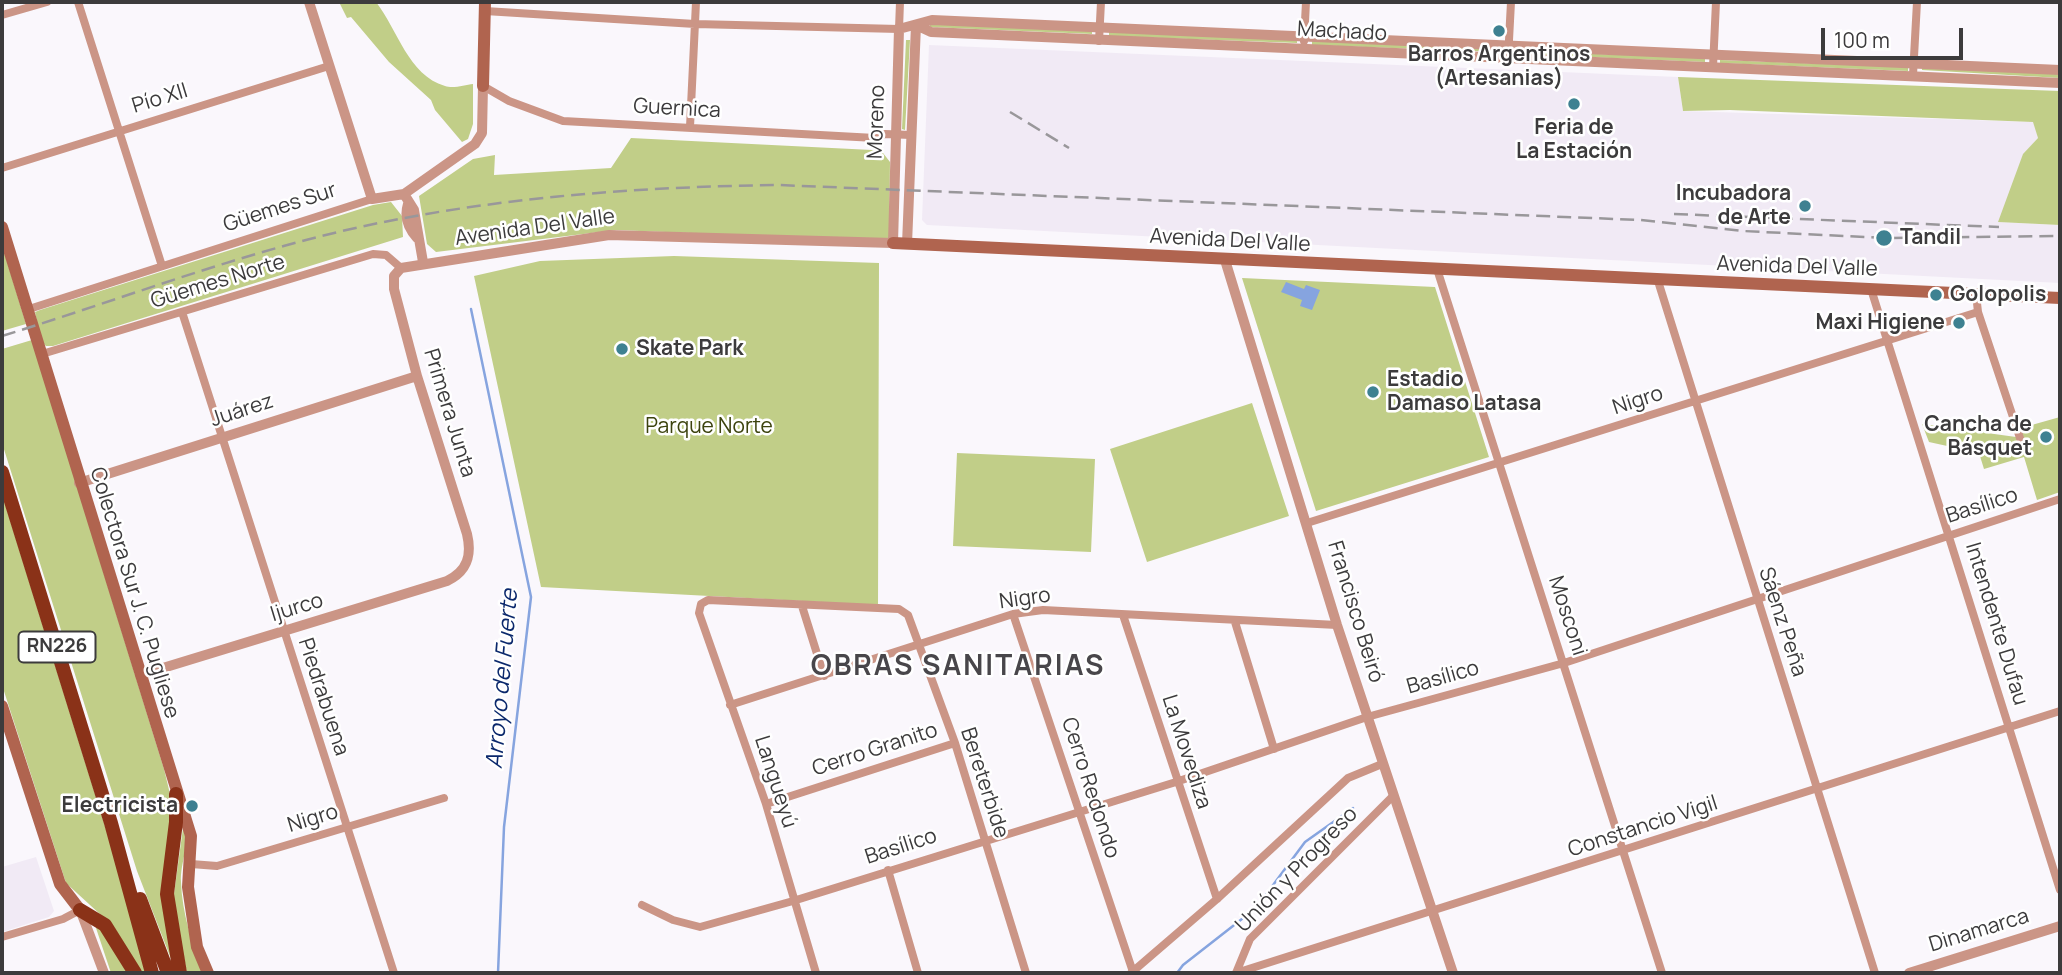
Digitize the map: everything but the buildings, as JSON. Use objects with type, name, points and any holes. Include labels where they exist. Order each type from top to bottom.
[{"type":"highway","name":"RN226","points":[[2,472],[111,823],[152,973]]},
{"type":"highway","points":[[176,794],[176,822],[167,894],[180,973]]},
{"type":"highway","name":"RN226","points":[[111,823],[168,973]]},
{"type":"highway","points":[[80,910],[105,925],[135,973]]},
{"type":"main road","points":[[483,86],[485,6]]},
{"type":"main road","name":"Colectora Sur J. C. Pugliese","points":[[2,227],[29,309],[79,483],[191,836],[191,864],[187,880],[195,933],[208,973]]},
{"type":"main road","name":"Avenida Del Valle","points":[[900,244],[2060,298]]},
{"type":"main road","points":[[2,706],[4,722],[60,884],[80,910]]},
{"type":"street","points":[[2,15],[47,2]]},
{"type":"street","points":[[78,2],[162,266]]},
{"type":"street","points":[[309,2],[372,199]]},
{"type":"street","points":[[690,127],[696,2]]},
{"type":"street","name":"Moreno","points":[[900,2],[895,134],[900,244]]},
{"type":"street","points":[[1100,41],[1101,2]]},
{"type":"street","points":[[1303,50],[1306,2]]},
{"type":"street","points":[[1508,58],[1511,2]]},
{"type":"street","points":[[1713,67],[1716,2]]},
{"type":"street","points":[[1913,69],[1917,2]]},
{"type":"street","name":"Machado","points":[[485,6],[695,24],[899,29],[932,20],[1509,44],[1713,54],[2060,83]]},
{"type":"street","name":"Machado","points":[[916,26],[931,32],[1100,41],[1713,67],[2060,70]]},
{"type":"street","name":"Moreno","points":[[900,244],[911,135],[916,26]]},
{"type":"street","name":"Pío XII","points":[[2,168],[329,66]]},
{"type":"street","name":"Guernica","points":[[483,86],[509,101],[563,121],[875,138],[895,134],[911,135]]},
{"type":"street","name":"Güemes Sur","points":[[29,309],[372,199],[406,199],[479,140],[484,124],[483,86]]},
{"type":"street","name":"Guernica","points":[[875,138],[884,141],[895,151]]},
{"type":"street","points":[[406,199],[405,213],[409,229],[417,238],[423,262]]},
{"type":"street","name":"Avenida Del Valle","points":[[401,268],[423,262],[608,235],[900,244]]},
{"type":"street","name":"Güemes Norte","points":[[42,354],[373,254],[386,255],[401,268]]},
{"type":"street","name":"Francisco Beiró","points":[[1224,260],[1392,797],[1453,973]]},
{"type":"street","name":"Primera Junta","points":[[401,268],[395,274],[393,286],[417,376],[467,534],[469,552],[463,570]]},
{"type":"street","name":"Mosconi","points":[[1437,269],[1662,973]]},
{"type":"street","name":"Sáenz Peña","points":[[1658,281],[1875,973]]},
{"type":"street","name":"Intendente Dufau","points":[[1871,289],[2060,890]]},
{"type":"street","points":[[1976,294],[1978,312],[2021,441]]},
{"type":"street","name":"Piedrabuena","points":[[181,312],[224,437],[394,973]]},
{"type":"street","name":"Nigro","points":[[1307,523],[1978,312]]},
{"type":"street","name":"Juárez","points":[[79,483],[417,376]]},
{"type":"street","name":"Basílico","points":[[642,905],[673,920],[700,927],[793,901],[984,839],[1177,782],[1367,717],[1564,663],[2060,499]]},
{"type":"street","name":"Ijurco","points":[[140,675],[447,581],[463,570]]},
{"type":"street","name":"Langueyú","points":[[802,606],[708,600],[701,604],[699,613],[766,804],[816,973]]},
{"type":"street","points":[[802,606],[824,676]]},
{"type":"street","name":"Bereterbide","points":[[802,606],[899,609],[908,615],[955,743],[1026,973]]},
{"type":"street","name":"Nigro","points":[[730,705],[1013,614],[1044,610],[1235,622],[1337,625]]},
{"type":"street","name":"Cerro Redondo","points":[[1013,614],[1132,973]]},
{"type":"street","name":"La Movediza","points":[[1123,615],[1217,900]]},
{"type":"street","points":[[1235,622],[1274,749]]},
{"type":"street","name":"Constancio Vigil","points":[[1236,973],[2060,711]]},
{"type":"street","name":"Cerro Granito","points":[[766,804],[955,743]]},
{"type":"street","points":[[1132,973],[1217,900],[1348,778],[1382,764]]},
{"type":"street","name":"Unión y Progreso","points":[[1236,973],[1250,939],[1392,797]]},
{"type":"street","name":"Nigro","points":[[191,864],[217,866],[444,798]]},
{"type":"street","points":[[888,870],[918,973]]},
{"type":"street","points":[[2,937],[63,919],[80,910],[89,926],[104,973]]},
{"type":"street","name":"Dinamarca","points":[[1909,973],[2060,926]]},
{"type":"shaded area","points":[[929,45],[1678,77],[1683,111],[2034,122],[2038,138],[2023,155],[1999,222],[2060,225],[2060,283],[927,225],[922,220]]},
{"type":"shaded area","points":[[36,857],[54,911],[49,917],[2,932],[2,867]]},
{"type":"green space","points":[[339,2],[376,2],[405,50],[422,72],[448,87],[473,84],[473,124],[468,139],[462,142],[435,110],[431,100],[389,62],[351,17],[347,18]]},
{"type":"green space","points":[[930,24],[1092,31],[1092,34],[930,27]]},
{"type":"green space","points":[[1109,32],[1297,40],[1297,43],[1109,36]]},
{"type":"green space","points":[[906,40],[910,40],[905,130],[902,129]]},
{"type":"green space","points":[[1312,41],[1500,49],[1500,52],[1312,45]]},
{"type":"green space","points":[[1517,51],[1705,58],[1705,62],[1517,54]]},
{"type":"green space","points":[[1720,60],[1908,67],[1908,71],[1720,63]]},
{"type":"green space","points":[[1922,66],[2060,74],[2060,78],[1922,70]]},
{"type":"green space","points":[[1678,77],[2060,91],[2060,225],[1998,222],[2023,154],[2038,138],[2033,122],[1730,110],[1683,111]]},
{"type":"green space","points":[[631,138],[872,150],[883,153],[890,162],[889,241],[616,230],[436,252],[427,244],[419,196],[473,159],[495,155],[494,175],[611,168]]},
{"type":"green space","points":[[391,202],[402,216],[403,237],[53,346],[46,346],[41,341],[35,312],[40,310],[373,205]]},
{"type":"green space","points":[[2,245],[26,324],[2,331]]},
{"type":"green space","name":"Parque Norte","points":[[674,256],[879,263],[878,605],[541,587],[474,276],[540,261]]},
{"type":"green space","points":[[1242,278],[1435,287],[1489,457],[1316,511]]},
{"type":"green space","points":[[32,340],[170,794],[173,964],[137,871],[2,443],[2,349]]},
{"type":"green space","points":[[1252,403],[1289,516],[1147,562],[1110,449]]},
{"type":"green space","points":[[2060,417],[2060,492],[2037,500],[2024,457],[1984,469],[1979,453],[1929,442],[1922,424],[2016,437],[2014,430]]},
{"type":"green space","points":[[957,453],[1095,459],[1091,552],[953,546]]},
{"type":"green space","points":[[2,494],[113,852],[146,973],[142,973],[114,927],[66,883],[2,685]]},
{"type":"green space","points":[[183,828],[186,842],[181,875],[183,905],[191,940],[203,973],[187,973],[173,901]]},
{"type":"green space","points":[[99,926],[129,973],[111,973],[96,928]]},
{"type":"water","points":[[1286,282],[1304,289],[1306,285],[1320,290],[1312,310],[1300,306],[1302,300],[1281,292]]},
{"type":"waterway","name":"Arroyo del Fuerte","points":[[471,309],[531,597],[504,827],[498,973]]},
{"type":"waterway","points":[[1177,973],[1183,965],[1256,908],[1305,842],[1353,808]]},
{"type":"railway","points":[[1010,112],[1069,148]]},
{"type":"railway","points":[[2,336],[229,262],[364,226],[541,198],[720,186],[779,185],[1640,220],[1743,231],[1884,238],[2060,236]]},
{"type":"railway","points":[[1674,214],[1999,227]]},
{"type":"place","name":"Barros Argentinos (Artesanias)","points":[[1499,31]]},
{"type":"place","name":"Feria de La Estación","points":[[1574,104]]},
{"type":"place","name":"Incubadora de Arte","points":[[1805,206]]},
{"type":"place","name":"Tandil","points":[[1884,238]]},
{"type":"place","name":"Golopolis","points":[[1936,295]]},
{"type":"place","name":"Maxi Higiene","points":[[1959,323]]},
{"type":"place","name":"Skate Park","points":[[622,349]]},
{"type":"place","name":"Estadio Damaso Latasa","points":[[1373,392]]},
{"type":"place","name":"Cancha de Básquet","points":[[2046,437]]},
{"type":"place","name":"Electricista","points":[[192,806]]},
{"type":"district","name":"OBRAS SANITARIAS","points":[[958,667]]}]
